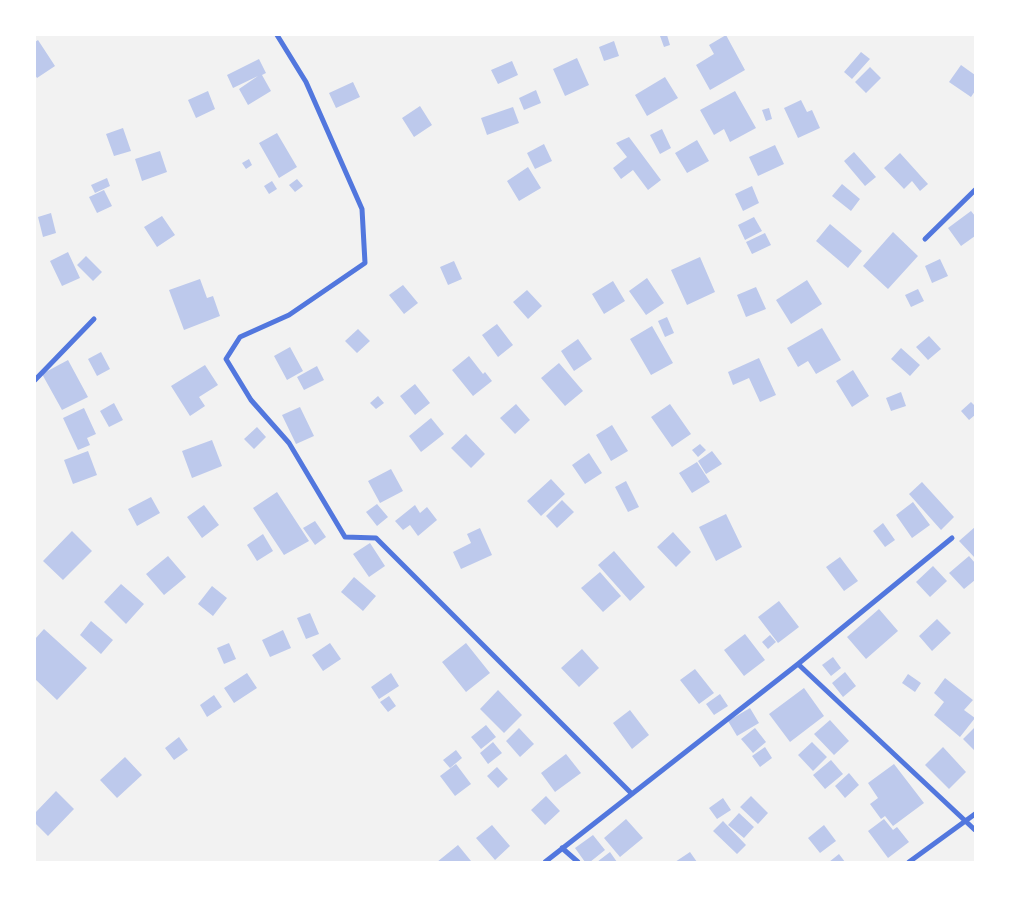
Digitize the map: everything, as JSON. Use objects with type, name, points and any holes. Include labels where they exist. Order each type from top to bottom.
[{"type":"street","points":[[277,35],[306,82],[362,209],[365,263],[289,315],[240,337],[226,359],[251,400],[289,443],[345,537],[376,538],[632,794]]},
{"type":"street","points":[[925,239],[975,190]]},
{"type":"street","points":[[35,380],[94,319]]},
{"type":"street","points":[[545,862],[798,664],[952,538]]},
{"type":"street","points":[[798,664],[975,830]]},
{"type":"street","points":[[909,862],[975,814]]},
{"type":"street","points":[[562,848],[578,862]]},
{"type":"building","points":[[667,35],[670,45],[664,47],[660,36]]},
{"type":"building","points":[[726,35],[745,70],[710,90],[696,65],[714,54],[709,45]]},
{"type":"building","points":[[38,40],[55,66],[37,78],[35,75],[35,42]]},
{"type":"building","points":[[614,41],[619,56],[604,61],[599,47]]},
{"type":"building","points":[[861,52],[870,59],[852,79],[844,72]]},
{"type":"building","points":[[577,58],[589,85],[565,96],[553,69]]},
{"type":"building","points":[[259,59],[266,73],[262,75],[271,91],[248,105],[239,89],[258,76],[233,88],[227,75]]},
{"type":"building","points":[[512,61],[518,75],[498,84],[491,70]]},
{"type":"building","points":[[961,65],[975,75],[975,91],[971,97],[949,82]]},
{"type":"building","points":[[870,67],[881,78],[866,93],[855,82]]},
{"type":"building","points":[[665,77],[678,98],[647,116],[635,95]]},
{"type":"building","points":[[353,82],[360,97],[336,108],[329,93]]},
{"type":"building","points":[[536,90],[541,103],[524,110],[519,98]]},
{"type":"building","points":[[208,91],[215,109],[196,118],[188,100]]},
{"type":"building","points":[[735,91],[756,128],[730,142],[724,129],[714,135],[700,110]]},
{"type":"building","points":[[801,100],[807,112],[812,110],[820,128],[798,138],[784,108]]},
{"type":"building","points":[[420,106],[432,125],[414,137],[402,118]]},
{"type":"building","points":[[513,107],[519,123],[487,135],[481,118]]},
{"type":"building","points":[[769,108],[772,119],[766,121],[762,110]]},
{"type":"building","points":[[123,128],[131,151],[114,156],[106,134]]},
{"type":"building","points":[[662,129],[671,148],[660,154],[650,135]]},
{"type":"building","points":[[277,133],[297,167],[279,178],[259,143]]},
{"type":"building","points":[[629,137],[661,180],[648,190],[633,170],[621,179],[613,168],[627,157],[616,143]]},
{"type":"building","points":[[697,140],[709,161],[687,173],[675,153]]},
{"type":"building","points":[[544,144],[552,161],[535,169],[527,153]]},
{"type":"building","points":[[775,145],[784,164],[758,176],[749,157]]},
{"type":"building","points":[[160,151],[167,172],[142,181],[135,159]]},
{"type":"building","points":[[854,152],[876,177],[865,186],[844,161]]},
{"type":"building","points":[[900,153],[928,184],[920,191],[912,181],[904,189],[884,168]]},
{"type":"building","points":[[249,159],[252,165],[246,169],[242,163]]},
{"type":"building","points":[[528,167],[541,188],[519,201],[507,181]]},
{"type":"building","points":[[107,178],[110,186],[95,193],[91,185]]},
{"type":"building","points":[[297,179],[303,186],[295,192],[289,185]]},
{"type":"building","points":[[272,181],[277,189],[269,194],[264,186]]},
{"type":"building","points":[[842,184],[860,199],[851,211],[832,196]]},
{"type":"building","points":[[752,186],[759,203],[743,211],[735,194]]},
{"type":"building","points":[[104,190],[112,206],[97,213],[89,197]]},
{"type":"building","points":[[971,211],[975,216],[975,236],[961,246],[948,228]]},
{"type":"building","points":[[51,213],[56,233],[43,237],[38,217]]},
{"type":"building","points":[[162,216],[175,235],[157,247],[144,227]]},
{"type":"building","points":[[754,217],[762,231],[745,240],[738,225]]},
{"type":"building","points":[[830,224],[862,251],[848,268],[816,241]]},
{"type":"building","points":[[893,232],[918,256],[888,289],[863,266]]},
{"type":"building","points":[[765,233],[771,245],[752,254],[746,242]]},
{"type":"building","points":[[68,252],[80,278],[62,286],[50,261]]},
{"type":"building","points":[[86,256],[102,272],[93,281],[77,265]]},
{"type":"building","points":[[700,257],[715,292],[687,305],[671,270]]},
{"type":"building","points":[[940,259],[948,276],[932,283],[925,266]]},
{"type":"building","points":[[454,261],[462,279],[448,285],[440,267]]},
{"type":"building","points":[[647,278],[664,303],[646,315],[629,291]]},
{"type":"building","points":[[200,279],[207,298],[213,296],[220,316],[184,330],[169,290]]},
{"type":"building","points":[[807,280],[822,304],[791,324],[776,300]]},
{"type":"building","points":[[613,281],[625,301],[604,314],[592,294]]},
{"type":"building","points":[[403,285],[418,303],[404,314],[389,295]]},
{"type":"building","points":[[756,287],[766,309],[746,317],[737,295]]},
{"type":"building","points":[[918,289],[924,301],[911,307],[905,295]]},
{"type":"building","points":[[527,290],[542,306],[528,319],[513,302]]},
{"type":"building","points":[[667,317],[674,333],[665,337],[658,321]]},
{"type":"building","points":[[497,324],[513,345],[498,357],[482,335]]},
{"type":"building","points":[[652,326],[673,363],[651,375],[630,339]]},
{"type":"building","points":[[822,328],[841,360],[816,374],[808,361],[798,367],[787,348]]},
{"type":"building","points":[[358,329],[370,341],[357,353],[345,341]]},
{"type":"building","points":[[929,336],[941,349],[928,360],[916,347]]},
{"type":"building","points":[[578,339],[592,359],[574,371],[561,351]]},
{"type":"building","points":[[290,347],[303,371],[287,380],[274,356]]},
{"type":"building","points":[[901,348],[920,365],[910,376],[891,359]]},
{"type":"building","points":[[101,352],[110,369],[97,376],[88,359]]},
{"type":"building","points":[[469,356],[483,374],[485,372],[492,381],[473,396],[452,370]]},
{"type":"building","points":[[759,358],[776,395],[760,402],[749,378],[733,385],[728,372]]},
{"type":"building","points":[[68,360],[88,397],[62,410],[42,374]]},
{"type":"building","points":[[559,363],[583,391],[565,406],[541,378]]},
{"type":"building","points":[[205,365],[218,385],[199,397],[205,406],[190,416],[171,386]]},
{"type":"building","points":[[317,366],[324,380],[304,390],[297,377]]},
{"type":"building","points":[[853,370],[869,396],[852,407],[836,381]]},
{"type":"building","points":[[415,384],[430,403],[415,415],[400,396]]},
{"type":"building","points":[[901,392],[906,406],[891,411],[886,398]]},
{"type":"building","points":[[378,396],[384,403],[376,409],[370,403]]},
{"type":"building","points":[[971,402],[975,406],[975,415],[969,420],[961,411]]},
{"type":"building","points":[[114,403],[123,420],[109,427],[100,411]]},
{"type":"building","points":[[516,404],[530,420],[515,434],[500,418]]},
{"type":"building","points":[[670,404],[691,434],[672,447],[651,417]]},
{"type":"building","points":[[300,407],[314,436],[296,444],[282,415]]},
{"type":"building","points":[[84,408],[96,434],[87,438],[90,445],[78,450],[63,418]]},
{"type":"building","points":[[431,418],[444,434],[421,452],[409,436]]},
{"type":"building","points":[[612,425],[628,451],[611,461],[596,435]]},
{"type":"building","points":[[257,427],[266,437],[254,449],[244,439]]},
{"type":"building","points":[[466,434],[485,454],[471,468],[451,448]]},
{"type":"building","points":[[212,440],[222,466],[192,478],[182,451]]},
{"type":"building","points":[[700,444],[706,450],[698,457],[692,450]]},
{"type":"building","points":[[88,451],[97,475],[73,484],[64,460]]},
{"type":"building","points":[[712,451],[722,464],[706,474],[698,461]]},
{"type":"building","points":[[589,453],[602,473],[585,484],[572,465]]},
{"type":"building","points":[[697,462],[710,482],[692,493],[679,473]]},
{"type":"building","points":[[391,469],[403,491],[380,503],[368,481]]},
{"type":"building","points":[[551,479],[565,494],[541,516],[527,501]]},
{"type":"building","points":[[626,481],[639,507],[628,512],[615,487]]},
{"type":"building","points":[[922,482],[954,517],[941,530],[909,494]]},
{"type":"building","points":[[277,492],[309,541],[284,555],[253,508]]},
{"type":"building","points":[[151,497],[160,513],[137,526],[128,509]]},
{"type":"building","points":[[562,500],[574,512],[557,528],[546,516]]},
{"type":"building","points":[[913,502],[930,525],[912,538],[896,515]]},
{"type":"building","points":[[377,504],[388,517],[377,526],[366,512]]},
{"type":"building","points":[[204,505],[219,525],[202,538],[187,517]]},
{"type":"building","points":[[415,505],[420,513],[427,507],[437,520],[418,536],[410,525],[403,530],[395,521]]},
{"type":"building","points":[[726,514],[742,547],[716,561],[699,527]]},
{"type":"building","points":[[315,521],[326,537],[315,545],[303,528]]},
{"type":"building","points":[[883,523],[895,540],[885,547],[873,531]]},
{"type":"building","points":[[975,527],[975,558],[959,541]]},
{"type":"building","points":[[480,528],[492,555],[461,569],[453,552],[471,543],[467,534]]},
{"type":"building","points":[[72,531],[92,551],[63,580],[43,561]]},
{"type":"building","points":[[673,532],[691,552],[676,567],[657,547]]},
{"type":"building","points":[[263,534],[273,551],[257,561],[247,545]]},
{"type":"building","points":[[370,543],[385,566],[369,577],[353,554]]},
{"type":"building","points":[[614,551],[645,587],[630,601],[598,565]]},
{"type":"building","points":[[168,556],[186,577],[164,595],[146,574]]},
{"type":"building","points":[[969,556],[975,563],[975,580],[964,589],[949,573]]},
{"type":"building","points":[[840,557],[858,581],[844,591],[826,567]]},
{"type":"building","points":[[933,566],[947,581],[930,597],[916,582]]},
{"type":"building","points":[[600,572],[621,596],[603,612],[581,588]]},
{"type":"building","points":[[354,577],[376,596],[363,611],[341,592]]},
{"type":"building","points":[[121,584],[144,604],[126,624],[104,602]]},
{"type":"building","points":[[212,586],[227,598],[213,616],[198,604]]},
{"type":"building","points":[[779,601],[799,627],[778,643],[758,617]]},
{"type":"building","points":[[879,609],[898,631],[866,659],[847,637]]},
{"type":"building","points":[[310,613],[319,634],[306,639],[297,618]]},
{"type":"building","points":[[937,619],[951,633],[932,651],[919,636]]},
{"type":"building","points":[[91,621],[113,640],[101,654],[80,635]]},
{"type":"building","points":[[44,629],[87,668],[57,700],[35,679],[35,639]]},
{"type":"building","points":[[283,630],[291,648],[270,657],[262,640]]},
{"type":"building","points":[[745,634],[765,660],[744,676],[724,650]]},
{"type":"building","points":[[770,635],[776,642],[768,649],[762,642]]},
{"type":"building","points":[[229,643],[236,659],[224,664],[217,648]]},
{"type":"building","points":[[330,643],[341,659],[323,671],[312,655]]},
{"type":"building","points":[[466,643],[490,673],[466,692],[442,662]]},
{"type":"building","points":[[582,649],[599,668],[579,687],[561,668]]},
{"type":"building","points":[[833,657],[841,668],[831,676],[822,665]]},
{"type":"building","points":[[695,669],[714,693],[699,704],[680,680]]},
{"type":"building","points":[[845,672],[856,686],[843,697],[832,683]]},
{"type":"building","points":[[247,673],[257,688],[234,703],[224,688]]},
{"type":"building","points":[[391,673],[399,686],[379,699],[371,687]]},
{"type":"building","points":[[908,674],[921,683],[915,692],[902,683]]},
{"type":"building","points":[[945,678],[973,700],[964,710],[975,718],[960,737],[934,715],[944,702],[934,693]]},
{"type":"building","points":[[804,688],[824,716],[790,742],[769,714]]},
{"type":"building","points":[[498,690],[522,715],[504,733],[480,709]]},
{"type":"building","points":[[720,694],[728,706],[714,715],[706,704]]},
{"type":"building","points":[[214,695],[222,707],[207,717],[200,705]]},
{"type":"building","points":[[389,696],[396,706],[388,712],[380,702]]},
{"type":"building","points":[[750,708],[759,723],[737,736],[728,721]]},
{"type":"building","points":[[630,710],[649,735],[632,749],[613,723]]},
{"type":"building","points":[[830,720],[849,741],[834,755],[814,734]]},
{"type":"building","points":[[486,725],[496,737],[481,749],[471,737]]},
{"type":"building","points":[[975,727],[975,751],[963,739]]},
{"type":"building","points":[[519,728],[534,744],[520,757],[506,741]]},
{"type":"building","points":[[755,728],[766,742],[753,753],[741,739]]},
{"type":"building","points":[[179,737],[188,750],[174,760],[165,748]]},
{"type":"building","points":[[493,742],[502,753],[488,764],[480,753]]},
{"type":"building","points":[[812,742],[827,757],[813,771],[798,755]]},
{"type":"building","points":[[765,747],[772,758],[760,767],[752,756]]},
{"type":"building","points":[[943,747],[966,772],[949,789],[925,765]]},
{"type":"building","points":[[456,750],[462,758],[450,768],[443,760]]},
{"type":"building","points":[[566,754],[581,773],[555,792],[541,773]]},
{"type":"building","points":[[125,757],[142,775],[117,798],[100,780]]},
{"type":"building","points":[[831,760],[843,774],[825,789],[813,775]]},
{"type":"building","points":[[456,764],[471,784],[455,796],[440,776]]},
{"type":"building","points":[[894,764],[924,803],[893,826],[885,816],[881,819],[870,804],[878,798],[868,783]]},
{"type":"building","points":[[497,767],[508,779],[498,788],[487,776]]},
{"type":"building","points":[[849,773],[859,785],[845,798],[835,786]]},
{"type":"building","points":[[56,791],[74,809],[48,836],[35,823],[35,813]]},
{"type":"building","points":[[546,796],[560,811],[545,825],[531,810]]},
{"type":"building","points":[[751,796],[768,813],[758,824],[740,807]]},
{"type":"building","points":[[723,798],[731,810],[717,819],[709,808]]},
{"type":"building","points":[[739,813],[754,827],[744,838],[728,825]]},
{"type":"building","points":[[626,819],[643,838],[620,857],[604,838]]},
{"type":"building","points":[[884,819],[893,830],[897,827],[909,842],[888,858],[868,831]]},
{"type":"building","points":[[723,821],[746,845],[737,854],[713,831]]},
{"type":"building","points":[[492,825],[510,846],[495,860],[476,838]]},
{"type":"building","points":[[824,825],[836,841],[820,853],[808,838]]},
{"type":"building","points":[[593,835],[605,850],[590,862],[585,862],[575,848]]},
{"type":"building","points":[[458,845],[471,861],[437,862]]},
{"type":"building","points":[[610,852],[617,862],[597,862]]},
{"type":"building","points":[[690,852],[697,862],[675,862]]},
{"type":"building","points":[[839,854],[845,862],[829,862]]}]
